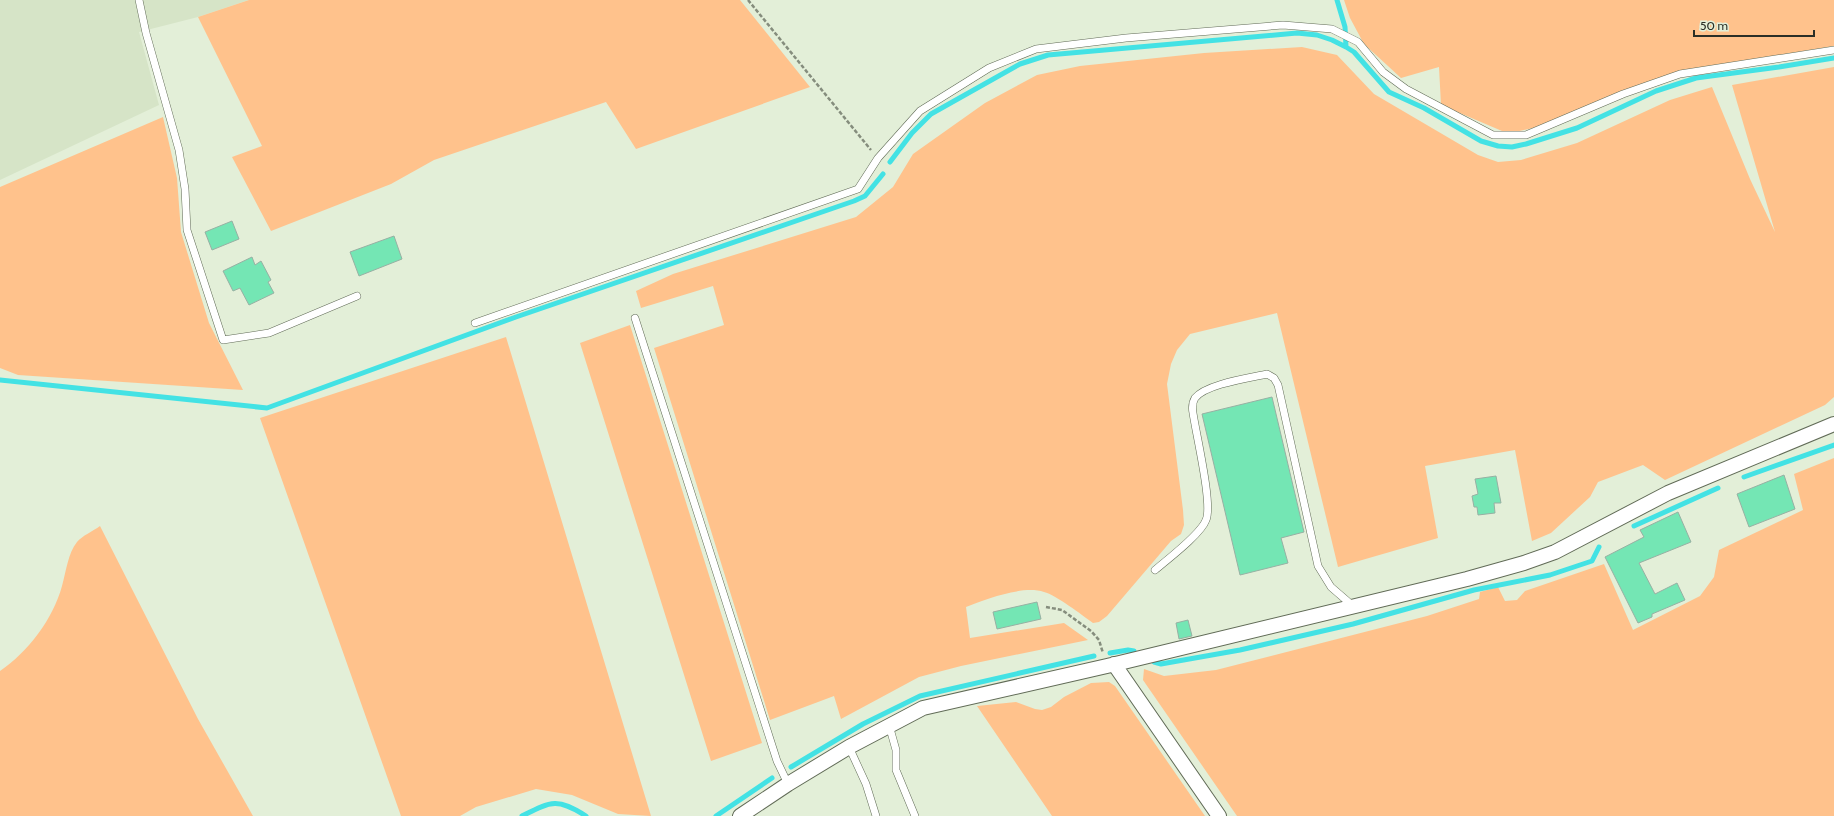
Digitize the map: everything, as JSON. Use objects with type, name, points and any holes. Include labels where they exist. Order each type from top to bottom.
[{"type":"street","points":[[740,816],[788,784],[849,747],[923,708],[1110,665],[1489,573],[1524,563],[1555,552],[1668,493],[1834,424]]},
{"type":"street","points":[[1110,665],[1219,816]]},
{"type":"lane","points":[[139,0],[146,33],[179,150],[185,189],[187,230],[223,340],[269,333],[357,296]]},
{"type":"lane","points":[[475,323],[858,189],[878,158],[920,111],[989,68],[1036,49],[1126,38],[1283,25],[1332,30],[1358,42],[1383,72],[1406,89],[1492,135],[1526,134],[1623,94],[1680,74],[1834,50]]},
{"type":"lane","points":[[635,318],[777,761],[788,784]]},
{"type":"lane","points":[[1156,570],[1201,529],[1207,520],[1207,496],[1192,404],[1205,390],[1267,374],[1274,378],[1278,386],[1318,566],[1331,588],[1353,606]]},
{"type":"lane","points":[[889,726],[896,750],[896,770],[915,816]]},
{"type":"lane","points":[[849,747],[866,784],[876,816]]},
{"type":"path","points":[[748,0],[878,158]]},
{"type":"path","points":[[1046,607],[1062,610],[1091,631],[1099,640],[1110,665]]},
{"type":"shaded area","points":[[0,0],[249,0],[198,17],[139,32],[159,105],[0,180]]},
{"type":"shaded area","points":[[249,0],[740,0],[810,87],[636,149],[606,102],[434,160],[391,184],[271,231],[232,157],[262,146],[198,17]]},
{"type":"shaded area","points":[[1344,0],[1834,0],[1834,46],[1687,70],[1538,127],[1515,132],[1502,131],[1441,105],[1439,67],[1401,78],[1364,44],[1350,18]]},
{"type":"shaded area","points":[[1302,47],[1337,55],[1374,94],[1478,155],[1498,162],[1521,160],[1577,143],[1670,100],[1712,87],[1750,179],[1775,232],[1732,85],[1834,67],[1834,397],[1825,405],[1665,480],[1643,465],[1598,482],[1590,497],[1551,533],[1532,541],[1515,450],[1425,466],[1438,538],[1338,567],[1277,313],[1190,334],[1177,350],[1171,364],[1167,384],[1183,510],[1184,525],[1181,534],[1171,541],[1107,616],[1099,622],[1093,623],[1055,597],[1035,590],[1005,594],[966,607],[970,638],[1064,623],[1088,640],[961,666],[919,677],[841,719],[834,696],[770,720],[654,348],[724,325],[713,286],[641,308],[636,291],[673,274],[856,217],[893,187],[913,154],[985,103],[1037,75],[1080,66],[1204,53]]},
{"type":"shaded area","points":[[163,117],[177,178],[181,232],[209,323],[243,390],[18,375],[0,368],[0,187]]},
{"type":"shaded area","points":[[630,325],[762,743],[711,761],[580,343]]},
{"type":"shaded area","points":[[506,337],[651,816],[618,814],[572,795],[536,789],[476,807],[460,816],[401,816],[260,418]]},
{"type":"shaded area","points":[[1834,458],[1834,816],[1237,816],[1143,680],[1144,669],[1164,676],[1216,670],[1427,616],[1479,599],[1480,592],[1498,587],[1505,601],[1517,600],[1525,591],[1604,564],[1633,630],[1700,596],[1714,577],[1719,550],[1803,510],[1794,474]]},
{"type":"shaded area","points":[[100,526],[198,719],[253,816],[0,816],[0,671],[20,654],[38,634],[58,598],[69,557],[74,546],[82,538]]},
{"type":"shaded area","points":[[1109,682],[1115,686],[1205,816],[1052,816],[977,706],[1016,702],[1042,710],[1051,707],[1064,697],[1091,683]]},
{"type":"building","points":[[232,221],[239,239],[212,250],[205,232]]},
{"type":"building","points":[[394,236],[402,259],[359,276],[350,252]]},
{"type":"building","points":[[252,257],[255,265],[261,261],[271,280],[268,282],[274,293],[249,305],[240,288],[233,291],[223,271]]},
{"type":"building","points":[[1272,397],[1304,532],[1281,538],[1288,563],[1240,575],[1202,414]]},
{"type":"building","points":[[1784,475],[1795,509],[1749,527],[1737,494]]},
{"type":"building","points":[[1496,476],[1501,503],[1494,503],[1495,513],[1478,515],[1477,507],[1474,507],[1472,496],[1478,494],[1475,479]]},
{"type":"building","points":[[1678,512],[1691,542],[1639,563],[1655,594],[1677,583],[1685,600],[1652,614],[1652,617],[1638,623],[1605,557],[1644,537],[1640,530]]},
{"type":"building","points":[[1037,602],[1041,619],[997,629],[993,612]]},
{"type":"building","points":[[1188,620],[1192,636],[1179,639],[1176,623]]},
{"type":"waterway","points":[[1337,0],[1345,27],[1346,47]]},
{"type":"waterway","points":[[890,162],[912,133],[931,114],[1020,64],[1048,55],[1297,33],[1317,35],[1332,40],[1354,52],[1389,92],[1424,108],[1481,141],[1498,146],[1512,147],[1577,128],[1656,91],[1696,78],[1834,58]]},
{"type":"waterway","points":[[0,380],[267,408],[516,317],[854,201],[865,196],[883,174]]},
{"type":"waterway","points":[[1744,477],[1834,445]]},
{"type":"waterway","points":[[1634,526],[1718,488]]},
{"type":"waterway","points":[[1154,662],[1161,664],[1240,650],[1353,624],[1474,590],[1550,575],[1592,561],[1599,547]]},
{"type":"waterway","points":[[1110,653],[1128,650],[1134,651]]},
{"type":"waterway","points":[[791,767],[863,724],[920,696],[1094,656]]},
{"type":"waterway","points":[[716,816],[772,778]]},
{"type":"waterway","points":[[522,816],[541,807],[554,804],[568,806],[586,816]]}]
